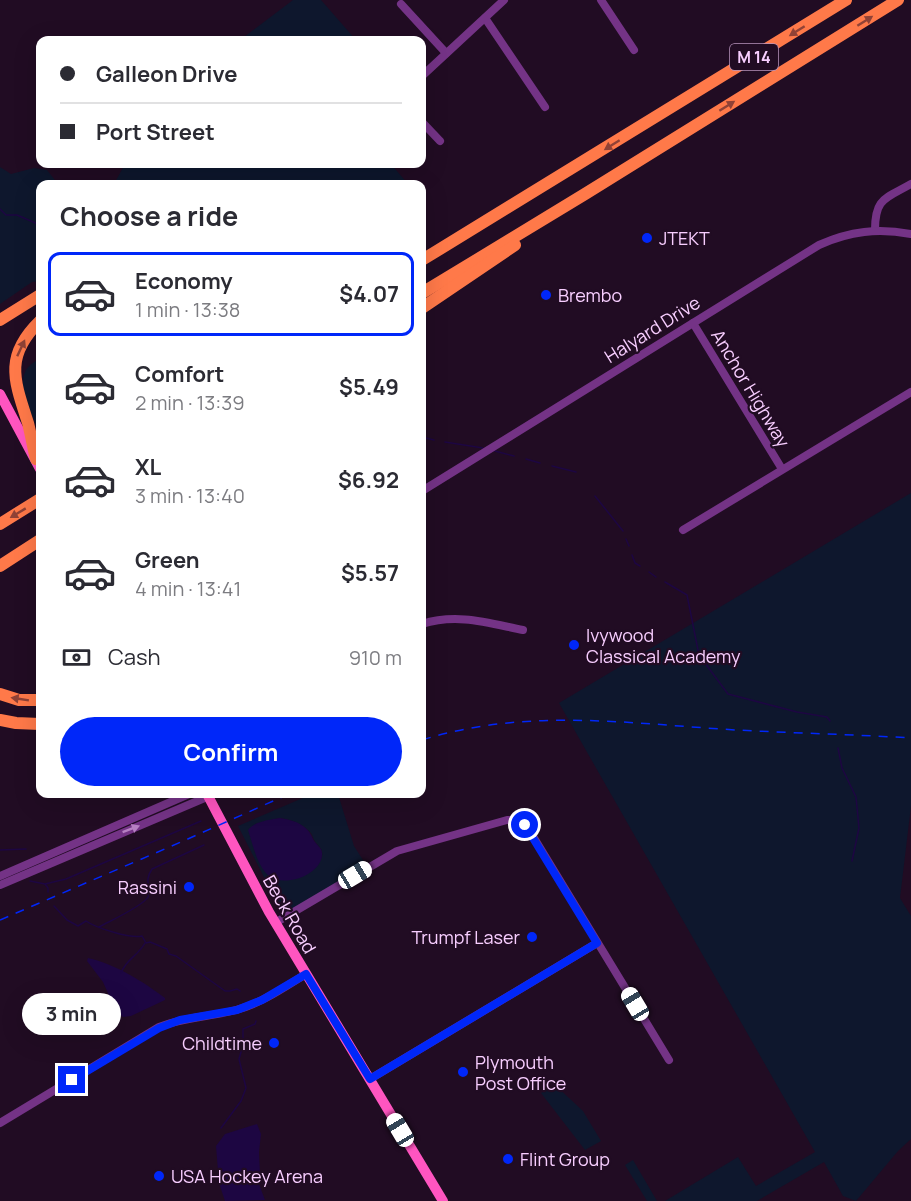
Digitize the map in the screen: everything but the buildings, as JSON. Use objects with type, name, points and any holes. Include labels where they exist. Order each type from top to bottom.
[{"type":"highway","name":"M 14","points":[[426,259],[846,0]]},
{"type":"highway","name":"M 14","points":[[426,291],[898,0]]},
{"type":"highway","points":[[426,249],[492,211],[544,186]]},
{"type":"highway","points":[[426,305],[533,234],[585,194]]},
{"type":"highway","points":[[0,320],[36,298]]},
{"type":"highway","points":[[36,326],[24,342],[15,367],[16,389],[29,426],[36,456]]},
{"type":"highway","points":[[0,524],[36,502]]},
{"type":"highway","points":[[0,557],[36,535]]},
{"type":"highway","points":[[0,566],[36,543]]},
{"type":"highway","points":[[0,694],[19,700],[36,700]]},
{"type":"highway","points":[[0,720],[36,724]]},
{"type":"main road","points":[[0,394],[36,460]]},
{"type":"main road","name":"Beck Road","points":[[211,798],[275,923],[443,1201]]},
{"type":"street","points":[[426,72],[504,0]]},
{"type":"street","points":[[601,0],[634,50]]},
{"type":"street","points":[[401,4],[446,53]]},
{"type":"street","points":[[485,18],[546,107]]},
{"type":"street","points":[[426,126],[440,141]]},
{"type":"street","points":[[875,230],[878,206],[911,184]]},
{"type":"street","name":"Halyard Drive","points":[[426,489],[819,245],[850,234],[875,230],[911,234]]},
{"type":"street","name":"Anchor Highway","points":[[693,323],[782,470]]},
{"type":"street","points":[[683,530],[911,392]]},
{"type":"street","points":[[426,623],[455,618],[523,630]]},
{"type":"street","points":[[0,885],[31,868],[180,798]]},
{"type":"street","points":[[0,876],[31,868],[199,798]]},
{"type":"street","points":[[275,923],[397,851],[513,819],[522,822],[528,828],[669,1060]]},
{"type":"street","points":[[370,1079],[597,943]]},
{"type":"street","points":[[0,1123],[159,1028],[180,1020],[237,1010],[262,1000],[306,974]]},
{"type":"shaded area","points":[[293,0],[321,0],[352,36],[245,36]]},
{"type":"shaded area","points":[[0,167],[11,174],[34,168],[47,170],[55,180],[36,180],[36,282],[0,304]]},
{"type":"shaded area","points":[[123,168],[394,168],[405,180],[116,180]]},
{"type":"shaded area","points":[[36,361],[36,423],[24,394],[23,385],[23,377]]},
{"type":"shaded area","points":[[911,493],[911,806],[900,898],[911,916],[911,1139],[856,1201],[843,1196],[824,1162],[757,1201],[665,1201],[738,1157],[756,1186],[815,1152],[559,703]]},
{"type":"shaded area","points":[[303,798],[339,798],[354,846],[368,868],[289,915],[279,907],[238,826]],"holes":[[[280,818],[296,822],[311,833],[321,849],[321,859],[311,872],[264,870],[254,849],[255,824]]]},
{"type":"shaded area","points":[[280,818],[295,822],[308,830],[322,853],[320,862],[315,868],[301,878],[283,881],[269,876],[261,867],[256,855],[248,830],[258,823]]},
{"type":"shaded area","points":[[88,958],[129,974],[157,992],[165,1000],[131,1016],[123,1017],[116,1011],[103,982],[87,961]]},
{"type":"shaded area","points":[[555,1085],[583,1111],[601,1141],[585,1150],[541,1093]]},
{"type":"shaded area","points":[[257,1124],[261,1134],[260,1174],[257,1179],[265,1200],[225,1201],[219,1183],[216,1146],[225,1134]]},
{"type":"shaded area","points":[[633,1160],[657,1201],[647,1201],[625,1165]]},
{"type":"waterway","points":[[0,209],[6,215],[17,215],[36,223]]},
{"type":"waterway","points":[[426,438],[434,440]]},
{"type":"waterway","points":[[445,442],[483,448]]},
{"type":"waterway","points":[[495,451],[514,456]]},
{"type":"waterway","points":[[526,459],[540,463]]},
{"type":"waterway","points":[[552,466],[576,472]]},
{"type":"waterway","points":[[595,496],[623,531]]},
{"type":"waterway","points":[[626,539],[629,546]]},
{"type":"waterway","points":[[632,555],[635,563],[640,566]]},
{"type":"waterway","points":[[649,572],[656,577]]},
{"type":"waterway","points":[[665,582],[687,595],[699,655],[728,694],[797,712],[827,717],[830,721]]},
{"type":"waterway","points":[[838,748],[842,768],[856,797],[859,828],[852,861]]},
{"type":"waterway","points":[[30,881],[45,884],[66,879],[201,821]]},
{"type":"waterway","points":[[99,927],[145,901],[149,894],[148,878],[152,869],[204,845]]},
{"type":"waterway","points":[[0,850],[26,849]]},
{"type":"waterway","points":[[45,884],[48,892]]},
{"type":"waterway","points":[[54,906],[67,920],[78,926],[86,921],[114,932],[142,936],[146,943],[150,942],[167,949],[169,954],[176,956],[225,991],[237,989],[240,991]]},
{"type":"waterway","points":[[121,973],[145,943]]},
{"type":"waterway","points":[[221,1128],[241,1101],[246,1088],[239,1059],[243,1045],[243,1029],[255,1024],[256,1021]]},
{"type":"railway","points":[[426,739],[459,730],[496,724],[570,720],[911,738]]},
{"type":"railway","points":[[0,920],[280,798]]},
{"type":"place","name":"JTEKT","points":[[647,238]]},
{"type":"place","name":"Brembo","points":[[546,295]]},
{"type":"place","name":"Ivywood Classical Academy","points":[[574,645]]},
{"type":"place","name":"Rassini","points":[[189,887]]},
{"type":"place","name":"Trumpf Laser","points":[[532,937]]},
{"type":"place","name":"Childtime","points":[[274,1043]]},
{"type":"place","name":"Plymouth Post Office","points":[[463,1072]]},
{"type":"place","name":"Flint Group","points":[[508,1159]]},
{"type":"place","name":"USA Hockey Arena","points":[[159,1176]]},
{"type":"route","points":[[72,1080],[169,1023],[237,1010],[262,1000],[306,974],[370,1079],[597,943],[525,825]]}]
